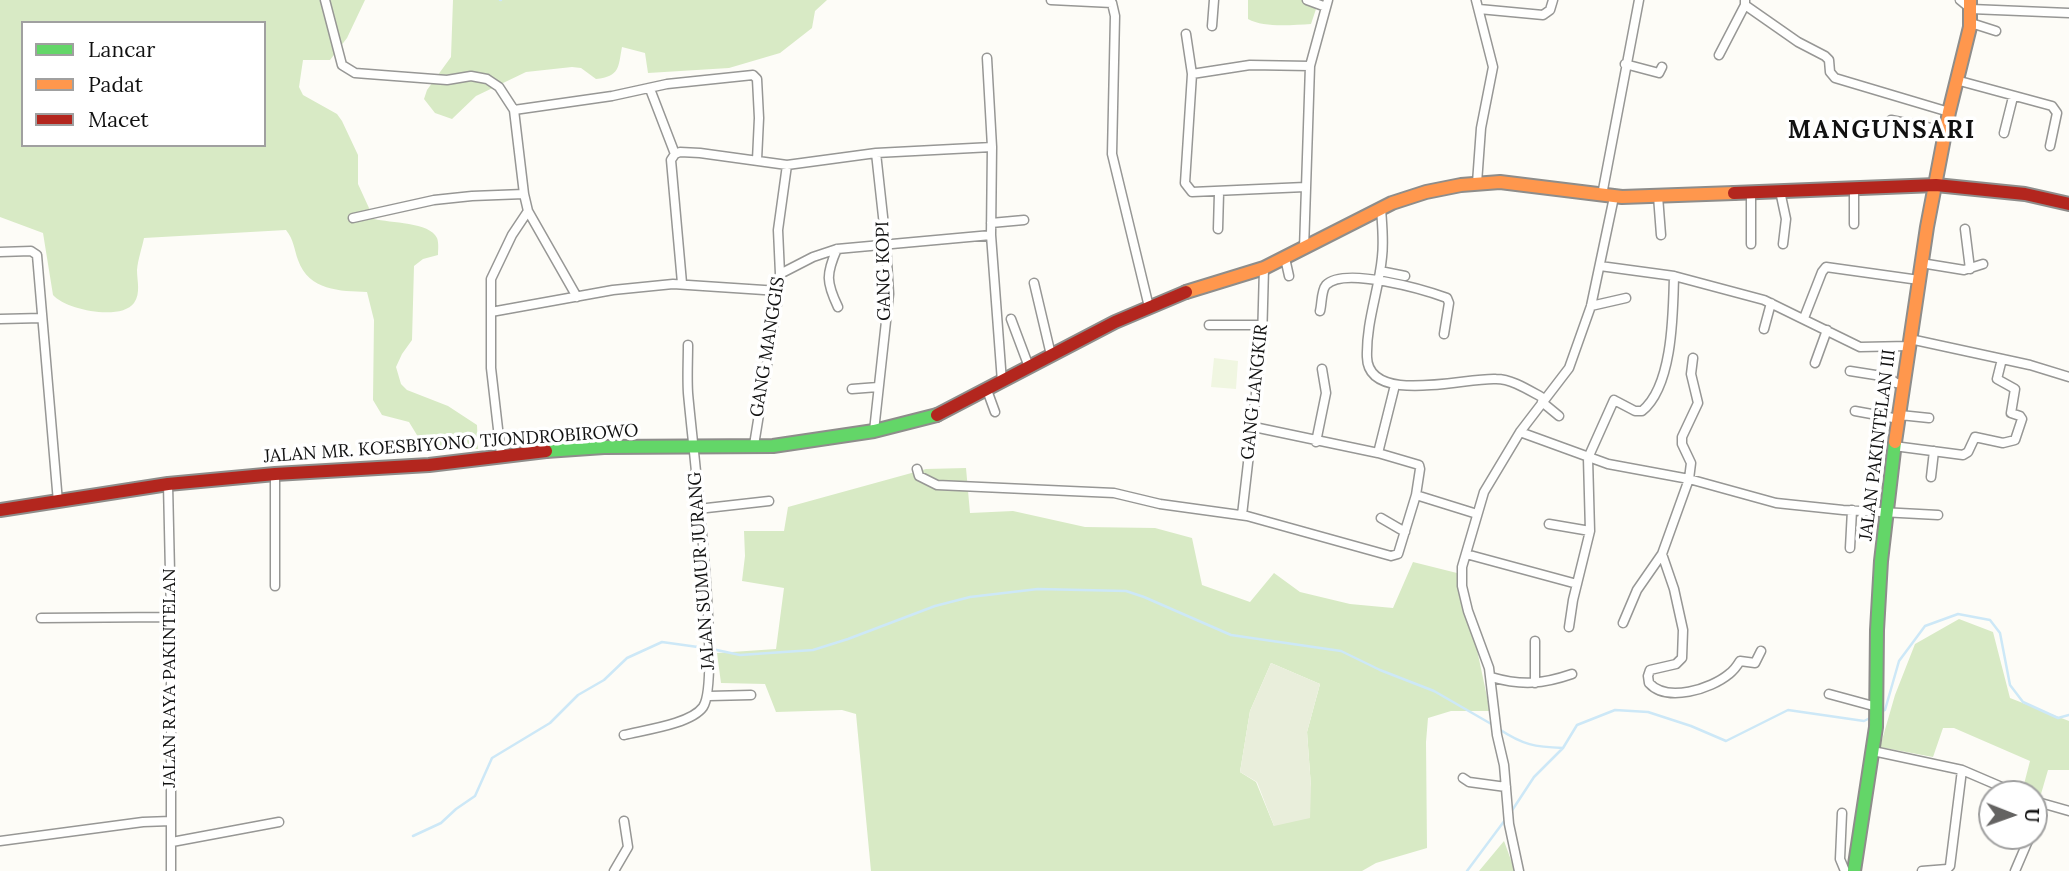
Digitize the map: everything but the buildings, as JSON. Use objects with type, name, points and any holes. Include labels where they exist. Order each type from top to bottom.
[{"type":"main road","name":"JALAN PAKINTELAN III","points":[[1873,751],[1877,709],[1877,630],[1881,561],[1894,446],[1921,263],[1949,112],[1971,23],[1971,4]]},
{"type":"main road","name":"JALAN MR. KOESBIYONO TJONDROBIROWO","points":[[0,510],[168,484],[275,474],[429,465],[501,455],[604,447],[773,446],[874,431],[938,415],[1149,307],[1183,293],[1264,268],[1381,208],[1426,192],[1477,183],[1500,182],[1608,196],[1936,185],[2025,194],[2069,204]]},
{"type":"main road","points":[[1854,871],[1873,751]]},
{"type":"street","points":[[325,0],[342,65],[355,73],[447,80],[471,76],[487,79],[499,87],[514,110],[528,211],[577,297]]},
{"type":"street","points":[[1051,0],[1112,2],[1115,16],[1112,154],[1149,307]]},
{"type":"street","points":[[1212,26],[1214,0]]},
{"type":"street","points":[[1304,249],[1311,66],[1327,3],[1307,0]]},
{"type":"street","points":[[1477,183],[1481,128],[1493,67],[1478,5],[1543,15],[1550,10],[1553,0]]},
{"type":"street","points":[[1519,871],[1509,824],[1491,677],[1468,611],[1462,586],[1462,567],[1484,492],[1520,432],[1569,369],[1591,306],[1600,266],[1625,64],[1639,0]]},
{"type":"street","points":[[1960,0],[1971,4],[2069,13]]},
{"type":"street","points":[[1719,55],[1745,3],[1798,43],[1825,56],[1835,78],[1949,112]]},
{"type":"street","points":[[1971,23],[1996,31]]},
{"type":"street","points":[[1186,34],[1192,74],[1185,183],[1192,192],[1305,187]]},
{"type":"street","points":[[987,58],[992,147],[991,235],[1002,382]]},
{"type":"street","points":[[1625,64],[1659,73],[1662,67]]},
{"type":"street","points":[[1192,74],[1250,65],[1311,66]]},
{"type":"street","points":[[514,110],[667,84],[753,75],[757,79],[759,118],[757,160]]},
{"type":"street","points":[[1956,80],[2056,109],[2050,146]]},
{"type":"street","points":[[650,89],[675,154]]},
{"type":"street","points":[[2004,132],[2013,97]]},
{"type":"street","points":[[1891,120],[1946,131]]},
{"type":"street","points":[[682,283],[671,160],[675,154],[701,153],[787,165],[876,153],[992,147]]},
{"type":"street","name":"GANG KOPI","points":[[874,431],[888,294],[886,244],[876,153]]},
{"type":"street","name":"GANG MANGGIS","points":[[754,445],[779,291],[778,230],[787,165]]},
{"type":"street","points":[[1854,187],[1854,224]]},
{"type":"street","points":[[1780,191],[1786,219],[1783,244]]},
{"type":"street","points":[[1218,229],[1219,192]]},
{"type":"street","points":[[1751,192],[1751,244]]},
{"type":"street","points":[[353,218],[434,200],[524,194]]},
{"type":"street","points":[[1658,196],[1661,235]]},
{"type":"street","points":[[1381,208],[1383,244],[1368,331],[1367,360],[1371,372],[1379,380],[1395,385],[1431,385],[1496,379],[1509,381],[1544,400],[1559,416]]},
{"type":"street","points":[[501,455],[491,368],[491,279],[512,235],[528,211]]},
{"type":"street","points":[[991,223],[1024,220]]},
{"type":"street","points":[[1965,229],[1970,269]]},
{"type":"street","points":[[780,274],[813,257],[837,249],[991,235]]},
{"type":"street","points":[[837,249],[828,276],[838,307]]},
{"type":"street","points":[[0,252],[31,251],[36,254],[58,502]]},
{"type":"street","points":[[1285,258],[1289,276]]},
{"type":"street","points":[[1921,263],[1970,269],[1983,264]]},
{"type":"street","points":[[1600,266],[1674,276],[1771,303],[1860,347],[1909,343],[2002,359],[2069,377]]},
{"type":"street","points":[[1804,318],[1826,267],[1919,280]]},
{"type":"street","name":"GANG LANGKIR","points":[[1242,515],[1254,428],[1263,325],[1264,268]]},
{"type":"street","points":[[1380,271],[1405,276]]},
{"type":"street","points":[[1569,627],[1590,531],[1588,458],[1615,399],[1635,411],[1642,411],[1663,377],[1672,318],[1674,276]]},
{"type":"street","points":[[1320,311],[1324,289],[1330,282],[1353,277],[1377,280],[1447,298],[1449,303],[1444,334]]},
{"type":"street","points":[[491,312],[613,290],[682,283],[714,288],[779,291]]},
{"type":"street","points":[[1034,283],[1051,355]]},
{"type":"street","points":[[1591,306],[1626,298]]},
{"type":"street","points":[[1764,330],[1771,303]]},
{"type":"street","points":[[0,319],[42,318]]},
{"type":"street","points":[[1011,319],[1029,367]]},
{"type":"street","points":[[1209,325],[1263,325]]},
{"type":"street","points":[[1815,363],[1827,330]]},
{"type":"street","name":"JALAN SUMUR JURANG","points":[[624,735],[683,720],[696,714],[709,696],[708,633],[688,391],[688,345]]},
{"type":"street","points":[[1623,623],[1637,590],[1662,554],[1689,479],[1691,463],[1682,444],[1682,437],[1698,403],[1691,374],[1693,358]]},
{"type":"street","points":[[1894,446],[1966,454],[1975,437],[2003,443],[2015,440],[2022,419],[2011,413],[2015,389],[1997,379],[2002,359]]},
{"type":"street","points":[[1316,442],[1326,393],[1322,369]]},
{"type":"street","points":[[1850,371],[1888,377],[1895,383],[1904,384]]},
{"type":"street","points":[[1378,453],[1395,385]]},
{"type":"street","points":[[852,389],[878,387]]},
{"type":"street","points":[[987,390],[995,412]]},
{"type":"street","points":[[1855,411],[1929,418]]},
{"type":"street","points":[[917,469],[919,476],[937,485],[1108,492],[1160,504],[1242,515],[1391,556],[1398,554],[1416,495],[1419,464],[1254,428]]},
{"type":"street","points":[[1520,432],[1588,458],[1689,479],[1776,503],[1938,515]]},
{"type":"street","points":[[1931,477],[1934,451]]},
{"type":"street","points":[[275,474],[275,586]]},
{"type":"street","name":"JALAN RAYA PAKINTELAN","points":[[168,484],[171,871]]},
{"type":"street","points":[[1416,495],[1477,513]]},
{"type":"street","points":[[698,509],[769,502]]},
{"type":"street","points":[[1850,548],[1852,510]]},
{"type":"street","points":[[1381,518],[1405,532]]},
{"type":"street","points":[[1549,524],[1590,531]]},
{"type":"street","points":[[1466,554],[1577,584]]},
{"type":"street","points":[[1662,554],[1680,612],[1682,655],[1676,664],[1650,670],[1647,677],[1652,687],[1671,692],[1703,688],[1730,674],[1740,662],[1755,663],[1761,651]]},
{"type":"street","points":[[41,618],[171,617]]},
{"type":"street","points":[[1535,641],[1535,683]]},
{"type":"street","points":[[1491,677],[1535,683],[1549,682],[1573,674]]},
{"type":"street","points":[[1829,694],[1877,709]]},
{"type":"street","name":"JALAN SUMUR JURANG","points":[[709,696],[751,695]]},
{"type":"street","points":[[1873,751],[1962,770],[1985,780]]},
{"type":"street","points":[[1922,871],[1947,869],[1950,866],[1962,770]]},
{"type":"street","points":[[1464,778],[1469,782],[1506,786]]},
{"type":"street","points":[[2048,806],[2069,811]]},
{"type":"street","points":[[1842,813],[1840,859],[1845,871]]},
{"type":"street","points":[[0,841],[133,823],[171,821]]},
{"type":"street","points":[[608,871],[614,871],[628,847],[624,821]]},
{"type":"street","points":[[172,842],[279,822]]},
{"type":"street","points":[[2015,871],[2024,850]]},
{"type":"green space","points":[[0,0],[365,0],[347,38],[330,60],[303,60],[299,87],[303,95],[337,114],[342,121],[358,155],[358,184],[374,219],[418,226],[437,238],[438,255],[423,259],[414,266],[412,340],[396,367],[401,384],[407,390],[448,406],[477,425],[478,449],[431,449],[423,445],[409,422],[382,415],[373,400],[374,320],[367,292],[336,290],[310,278],[298,260],[286,230],[144,238],[137,270],[138,291],[134,303],[118,311],[106,312],[81,309],[53,295],[43,233],[0,217]]},
{"type":"green space","points":[[453,0],[827,0],[815,11],[812,28],[780,53],[729,68],[648,73],[645,53],[622,47],[617,70],[610,76],[596,79],[581,68],[572,67],[526,72],[476,96],[452,119],[435,113],[424,99],[427,90],[451,57]]},
{"type":"green space","points":[[1248,0],[1319,0],[1311,24],[1278,25],[1262,24],[1248,19]]},
{"type":"green space","points":[[1214,358],[1238,361],[1236,389],[1211,387]]},
{"type":"green space","points":[[966,468],[970,513],[1013,511],[1085,527],[1155,528],[1192,538],[1202,585],[1250,602],[1274,573],[1300,592],[1350,604],[1393,608],[1413,562],[1461,574],[1490,711],[1451,711],[1428,718],[1427,848],[1376,863],[1362,871],[871,871],[856,714],[842,710],[776,712],[765,684],[721,683],[717,653],[776,649],[784,588],[742,581],[744,531],[784,531],[788,507],[926,469]],"holes":[[[1271,663],[1320,684],[1307,732],[1311,787],[1274,826],[1256,782],[1240,772],[1250,711]]]},
{"type":"green space","points":[[1959,619],[1993,632],[2010,698],[2069,721],[2069,770],[2048,770],[2045,780],[2025,780],[2030,761],[1954,728],[1943,728],[1933,757],[1880,747],[1895,695],[1915,644]]},
{"type":"green space","points":[[1271,663],[1320,684],[1307,732],[1310,818],[1274,826],[1257,782],[1240,772],[1250,711]]},
{"type":"green space","points":[[1504,841],[1515,871],[1479,871]]},
{"type":"waterway","points":[[712,649],[740,655],[813,650],[935,606],[970,597],[1038,589],[1126,591],[1231,635],[1341,651],[1434,691],[1493,725]]},
{"type":"waterway","points":[[1879,713],[1885,710],[1899,661],[1925,626],[1958,614],[1990,620],[2000,633],[2010,685],[2023,702],[2058,718],[2069,715]]},
{"type":"waterway","points":[[413,836],[441,823],[475,796],[492,758],[550,723],[578,695],[604,680],[627,658],[662,642],[705,648]]},
{"type":"waterway","points":[[1511,812],[1534,777],[1563,748],[1577,725],[1615,710],[1648,712],[1726,741],[1788,710],[1864,721],[1870,718]]},
{"type":"waterway","points":[[1499,729],[1530,744],[1563,748]]},
{"type":"waterway","points":[[1467,871],[1505,820]]},
{"type":"traffic: fast","points":[[546,451],[604,447],[773,446],[874,431],[937,415]]},
{"type":"traffic: fast","points":[[1854,871],[1876,727],[1881,561],[1895,442]]},
{"type":"traffic: slow","points":[[1895,442],[1927,227],[1949,112],[1970,27],[1970,0]]},
{"type":"traffic: slow","points":[[1186,292],[1264,268],[1392,203],[1461,185],[1500,182],[1622,197],[1734,193]]},
{"type":"traffic: jam","points":[[1734,193],[1936,185],[2025,194],[2069,204]]},
{"type":"traffic: jam","points":[[937,415],[1115,322],[1186,292]]},
{"type":"traffic: jam","points":[[0,510],[168,484],[275,474],[429,465],[546,451]]},
{"type":"district","name":"MANGUNSARI","points":[[1882,131]]}]
